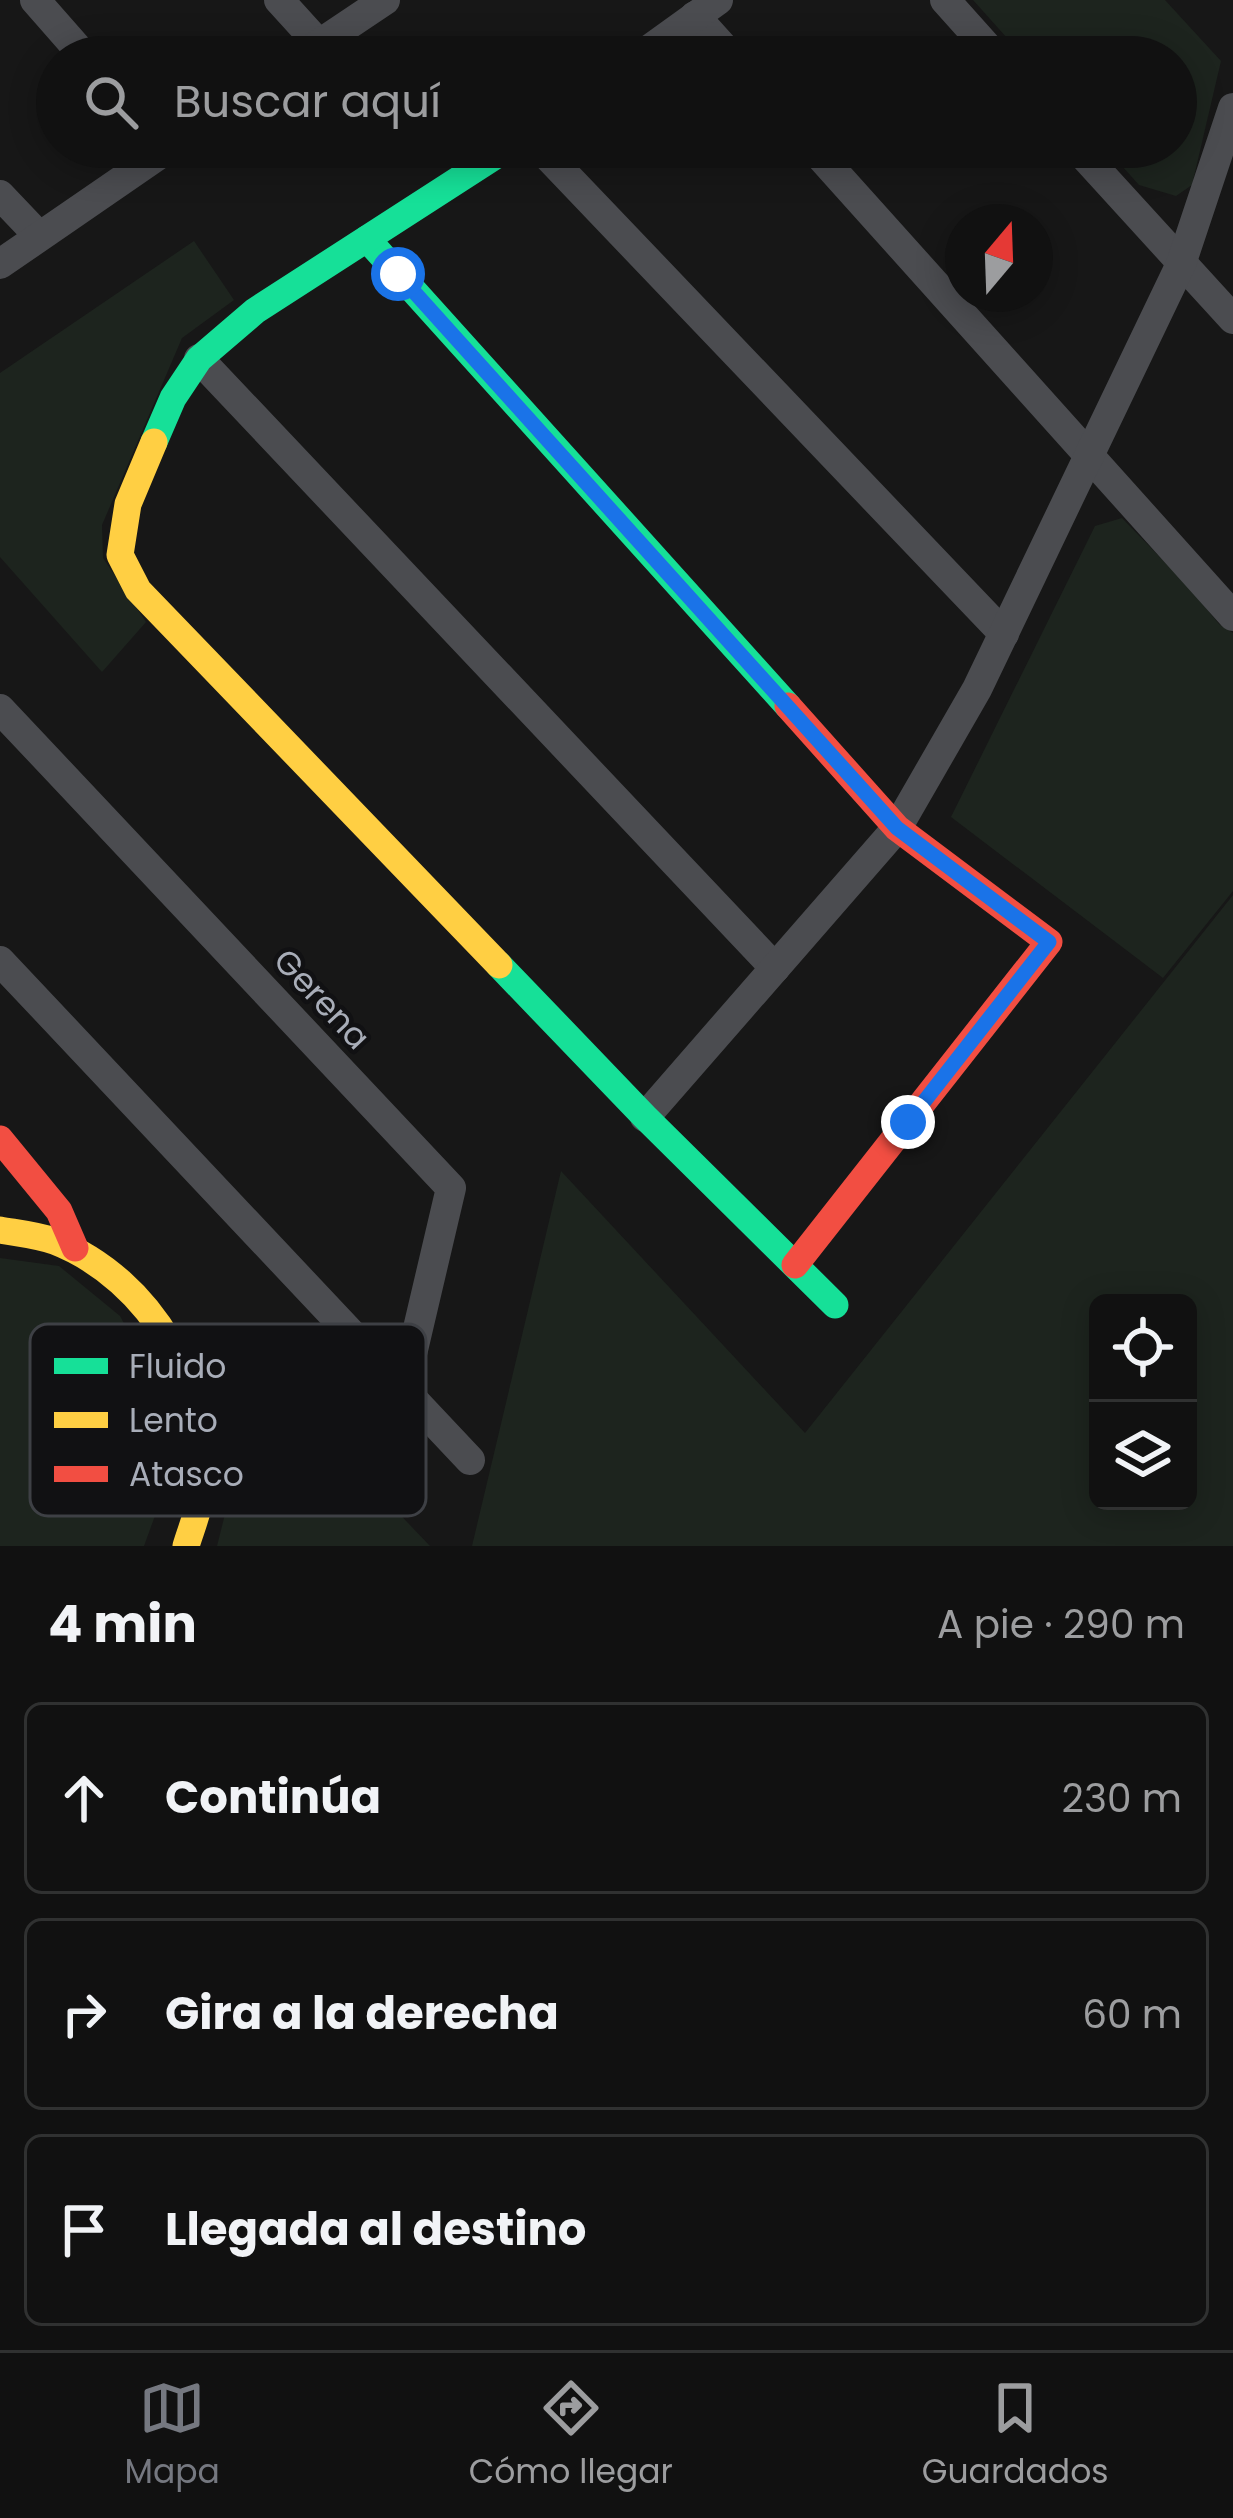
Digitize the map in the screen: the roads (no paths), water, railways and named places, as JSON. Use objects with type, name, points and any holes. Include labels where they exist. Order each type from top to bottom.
[{"type":"street","points":[[34,0],[66,36]]},
{"type":"street","points":[[279,0],[301,36]]},
{"type":"street","points":[[332,36],[385,0]]},
{"type":"street","points":[[945,0],[977,36]]},
{"type":"street","points":[[668,36],[706,8],[721,36]]},
{"type":"street","points":[[645,1117],[897,828],[977,689],[1180,264],[1233,108]]},
{"type":"street","points":[[0,264],[138,168]]},
{"type":"street","points":[[477,168],[255,311],[199,359],[173,398],[128,504],[120,555],[138,590],[645,1117],[835,1305]]},
{"type":"street","points":[[559,168],[1004,634]]},
{"type":"street","points":[[831,168],[1233,616]]},
{"type":"street","points":[[1095,168],[1233,319]]},
{"type":"street","points":[[0,195],[39,236]]},
{"type":"street","points":[[367,239],[897,828],[1049,942],[795,1265]]},
{"type":"street","points":[[199,359],[776,968]]},
{"type":"street","name":"Gerena","points":[[0,709],[451,1188],[419,1324]]},
{"type":"street","points":[[0,962],[343,1324]]},
{"type":"street","points":[[0,1139],[59,1211],[74,1248]]},
{"type":"street","points":[[0,1230],[41,1236],[74,1248],[106,1269],[159,1324]]},
{"type":"street","points":[[426,1412],[470,1460]]},
{"type":"street","points":[[186,1546],[196,1516]]}]
